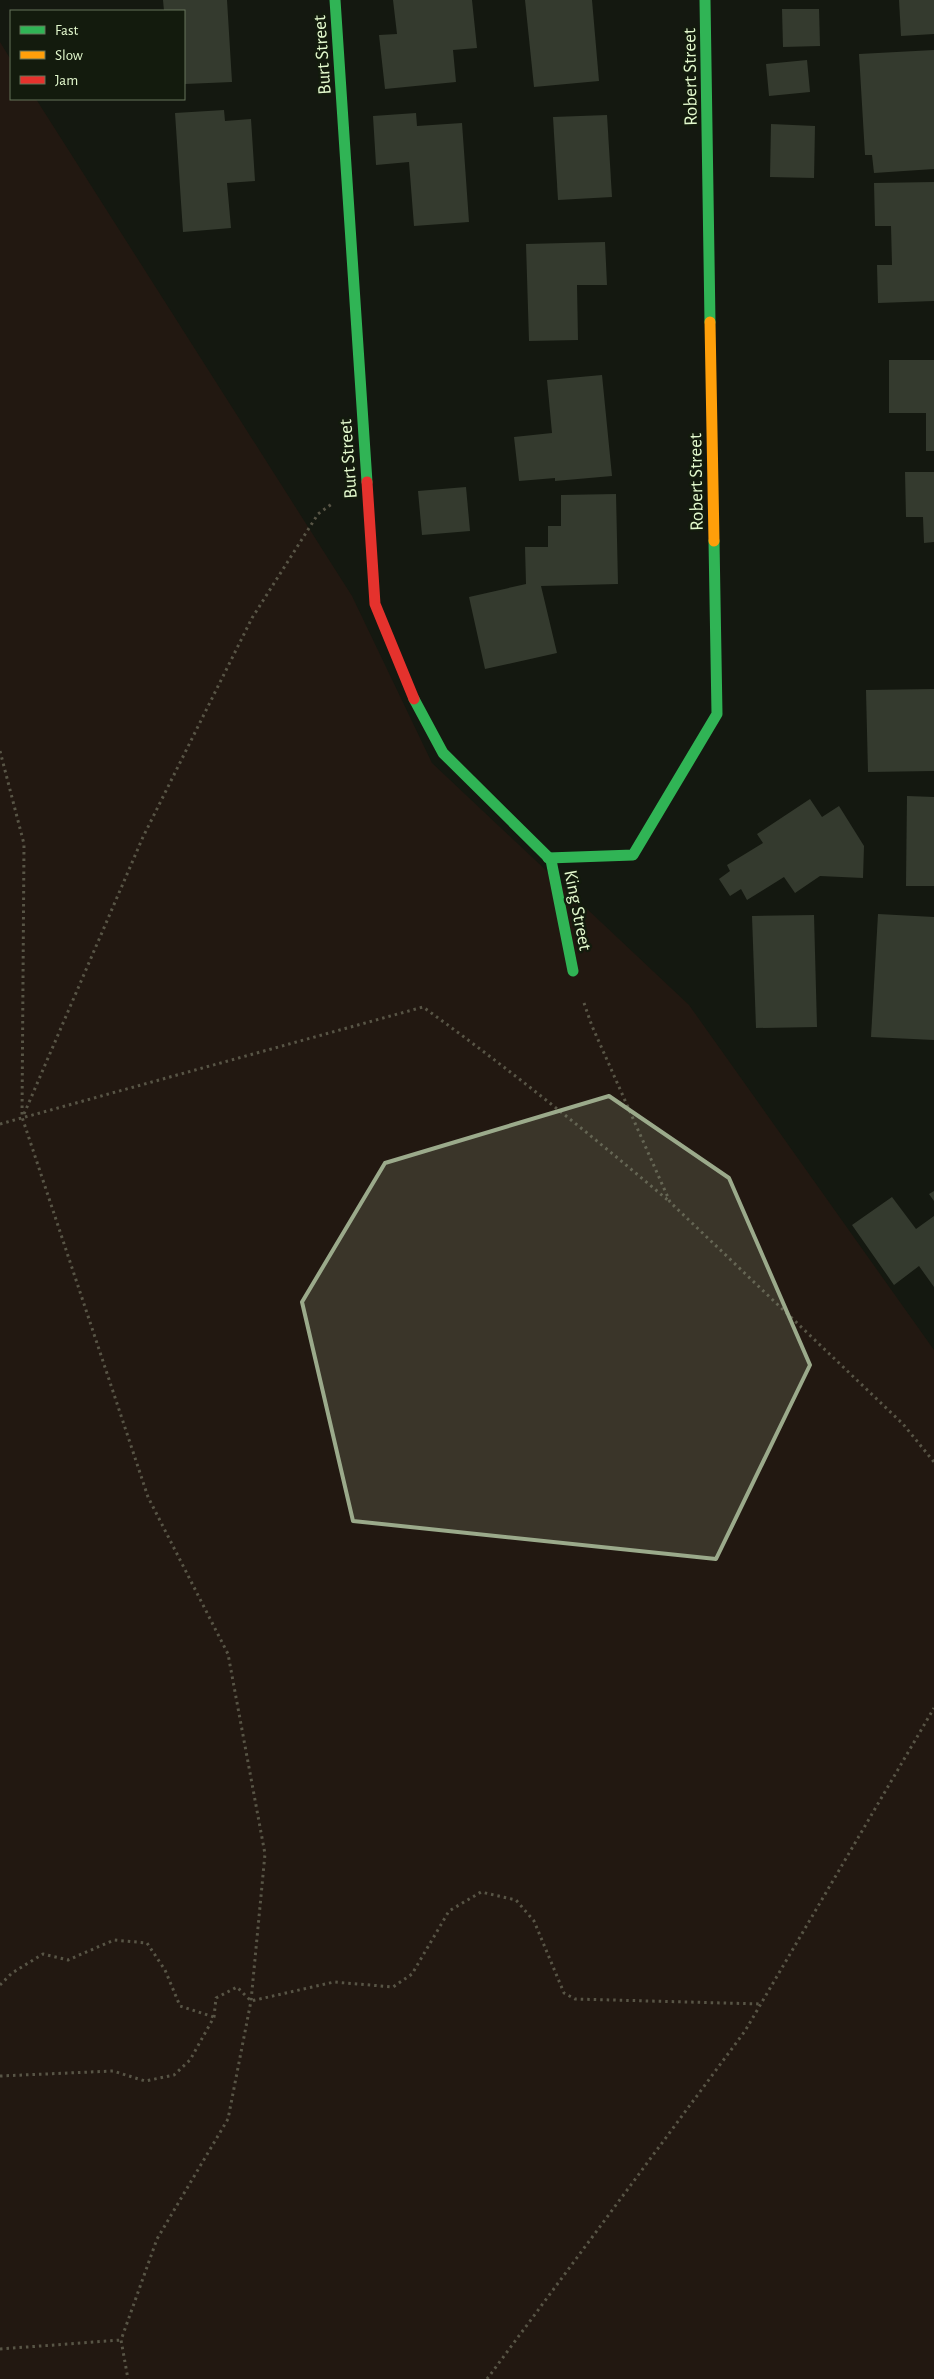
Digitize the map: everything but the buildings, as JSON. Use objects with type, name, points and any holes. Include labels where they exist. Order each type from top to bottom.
[{"type":"street","name":"Burt Street","points":[[335,0],[375,604],[418,706],[443,753],[548,858]]},
{"type":"street","name":"Robert Street","points":[[548,858],[633,855],[717,714],[705,0]]},
{"type":"street","name":"King Street","points":[[548,858],[551,860],[573,971]]},
{"type":"path","points":[[22,1117],[143,837],[252,618],[318,514],[366,479]]},
{"type":"path","points":[[0,751],[24,844],[22,1117],[148,1497],[228,1654],[265,1854],[251,2001],[228,2119],[157,2239],[121,2340],[128,2379]]},
{"type":"path","points":[[573,971],[592,1026],[670,1202]]},
{"type":"path","points":[[0,1124],[422,1007],[495,1059],[544,1100],[596,1139],[670,1202],[902,1424],[934,1462]]},
{"type":"path","points":[[487,2379],[745,2031],[934,1708]]},
{"type":"path","points":[[251,2001],[334,1982],[393,1988],[412,1974],[449,1911],[481,1892],[516,1900],[534,1921],[564,1993],[575,1999],[761,2004]]},
{"type":"path","points":[[0,1985],[12,1973],[44,1954],[68,1960],[114,1940],[147,1943],[165,1970],[180,2006],[214,2017]]},
{"type":"path","points":[[0,2076],[113,2071],[145,2081],[174,2076],[190,2060],[214,2017],[216,1998],[237,1987],[251,2001]]},
{"type":"path","points":[[0,2349],[121,2340]]},
{"type":"highlighted area","points":[[609,1096],[729,1178],[810,1365],[716,1559],[353,1521],[302,1302],[385,1163]]},
{"type":"shaded area","points":[[0,42],[10,58],[10,100],[37,100],[352,596],[432,763],[689,1005],[934,1350],[934,2379],[0,2379]]},
{"type":"traffic: fast","points":[[335,0],[367,482]]},
{"type":"traffic: fast","points":[[705,0],[710,322]]},
{"type":"traffic: fast","points":[[548,858],[633,855],[717,714],[714,541]]},
{"type":"traffic: fast","points":[[414,699],[443,753],[551,860],[573,971]]},
{"type":"traffic: slow","points":[[710,322],[714,541]]},
{"type":"traffic: jam","points":[[367,482],[375,604],[414,699]]}]
